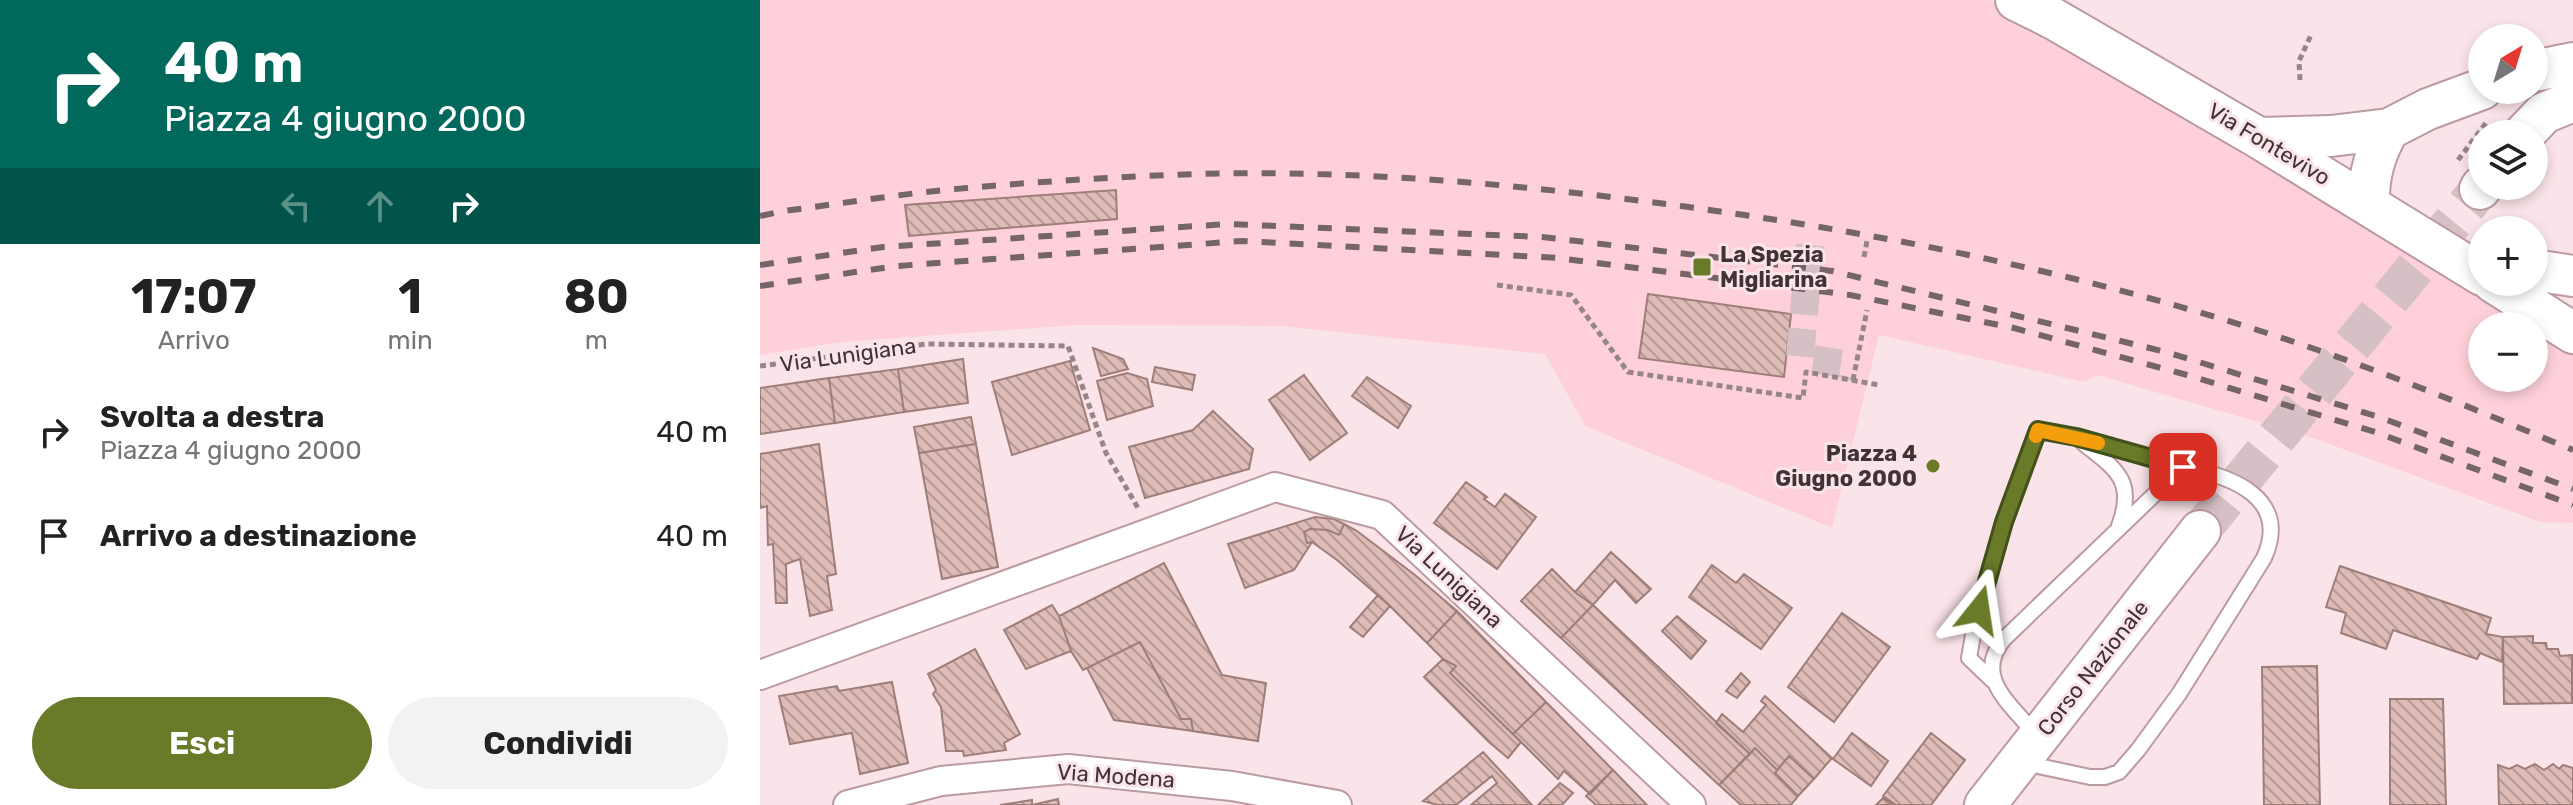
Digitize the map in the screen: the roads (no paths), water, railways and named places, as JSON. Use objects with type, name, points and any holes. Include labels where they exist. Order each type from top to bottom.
[{"type":"street","name":"Via Fontevivo","points":[[2016,0],[2042,9],[2377,208],[2468,266]]},
{"type":"street","points":[[2548,68],[2573,63]]},
{"type":"street","points":[[2259,138],[2331,136],[2389,129],[2428,109],[2468,94]]},
{"type":"street","points":[[2537,120],[2544,113],[2573,101]]},
{"type":"street","points":[[2389,129],[2374,157],[2369,186],[2377,208],[2468,250]]},
{"type":"street","points":[[2548,272],[2573,276]]},
{"type":"street","points":[[2515,296],[2573,333]]},
{"type":"street","name":"Via Lunigiana","points":[[760,675],[1275,487],[1382,515],[1691,805]]},
{"type":"street","name":"Corso Nazionale","points":[[1985,805],[2200,531]]},
{"type":"street","name":"Via Modena","points":[[848,805],[941,781],[1068,769],[1232,786],[1337,805]]},
{"type":"lane","points":[[1993,681],[1969,658],[1972,634],[1996,549],[2038,430],[2201,470],[2257,495],[2271,518],[2270,545],[2264,558],[2179,694],[2135,755],[2119,772],[2105,777],[2090,777],[2029,750],[1993,681],[1991,670],[1997,648],[2183,467]]},
{"type":"lane","points":[[2076,437],[2108,463],[2123,480],[2126,507],[2118,529]]},
{"type":"tunnel","points":[[2200,531],[2471,200]]},
{"type":"tunnel","points":[[1810,245],[1800,357],[1844,364],[1840,378]]},
{"type":"railway","points":[[760,216],[967,188],[1118,177],[1232,173],[1425,179],[1553,190],[1681,206],[1856,233],[2115,289],[2285,339],[2368,368],[2573,450]]},
{"type":"railway","points":[[760,265],[883,247],[1227,224],[1542,237],[1832,271],[2166,352],[2379,417],[2573,489]]},
{"type":"railway","points":[[760,286],[897,266],[1242,241],[1558,258],[1850,295],[2014,328],[2187,375],[2375,432],[2573,505]]},
{"type":"place","name":"La Spezia Migliarina","points":[[1702,267]]},
{"type":"place","name":"Piazza 4 Giugno 2000","points":[[1933,466]]}]
